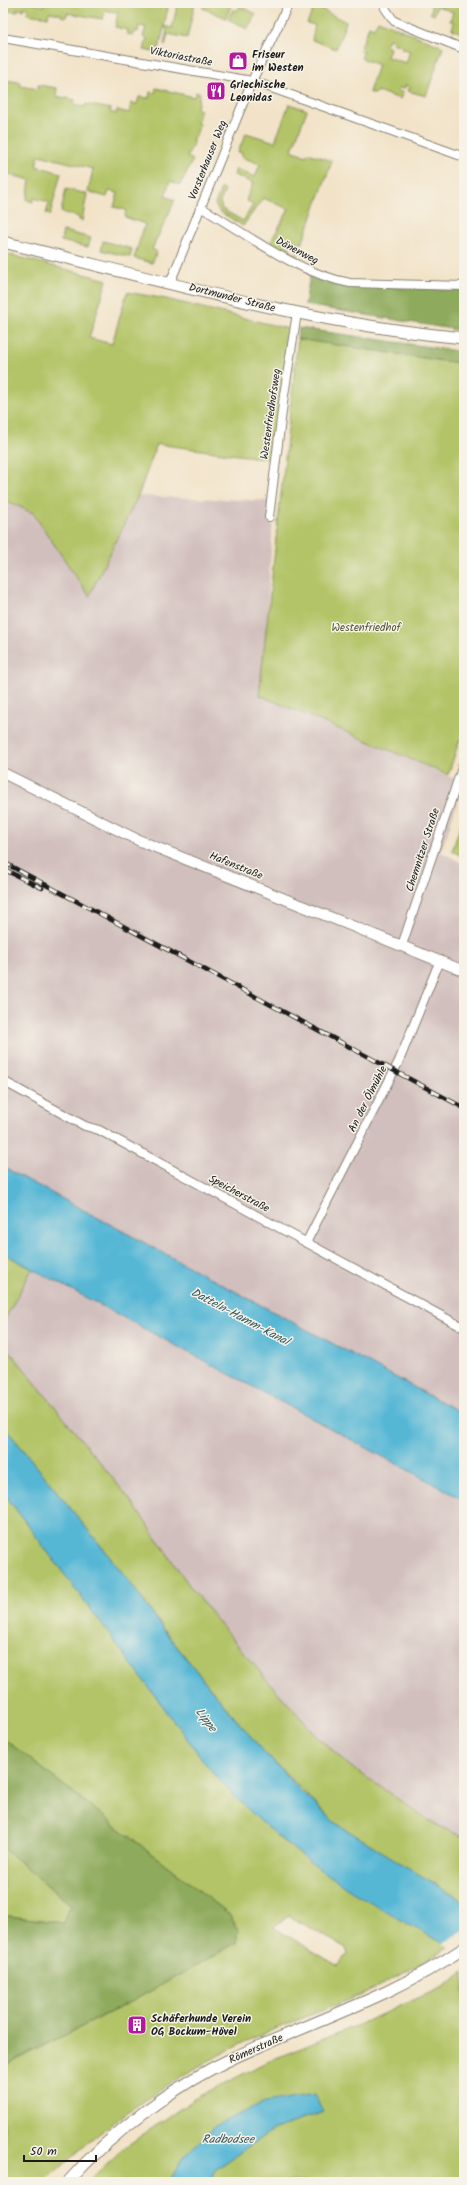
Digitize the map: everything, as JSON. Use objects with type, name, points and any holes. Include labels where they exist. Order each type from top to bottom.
[{"type":"main road","name":"Dortmunder Straße","points":[[3,242],[298,314],[368,326],[464,338]]},
{"type":"main road","name":"Römerstraße","points":[[68,2182],[141,2114],[202,2075],[234,2058],[361,2004],[426,1971],[460,1951]]},
{"type":"street","name":"Vorsterhauser Weg","points":[[170,283],[202,208],[252,81],[289,3]]},
{"type":"street","points":[[385,8],[394,21],[464,50]]},
{"type":"street","name":"Viktoriastraße","points":[[3,38],[252,81],[464,157]]},
{"type":"street","name":"Dänenweg","points":[[202,208],[305,269],[335,280],[350,283],[464,286]]},
{"type":"street","name":"Westenfriedhofsweg","points":[[269,517],[284,394],[298,314]]},
{"type":"street","name":"Chemnitzer Straße","points":[[402,945],[464,762]]},
{"type":"street","name":"Hafenstraße","points":[[3,773],[138,840],[440,960],[464,971]]},
{"type":"street","name":"An der Ölmühle","points":[[306,1243],[396,1066],[440,960]]},
{"type":"street","name":"Speicherstraße","points":[[3,1081],[85,1126],[99,1130],[464,1328]]},
{"type":"shaded area","points":[[138,496],[274,501],[262,696],[464,783],[441,852],[464,864],[464,1414],[3,1167],[3,499],[33,513],[89,596]]},
{"type":"shaded area","points":[[32,1269],[464,1500],[464,1837],[434,1824],[350,1766],[318,1737],[265,1678],[215,1618],[189,1585],[128,1497],[3,1343],[3,1323]]},
{"type":"green space","points":[[3,3],[29,3],[44,6],[45,3],[169,3],[164,26],[172,28],[178,3],[195,3],[187,38],[168,34],[165,46],[167,29],[164,28],[158,53],[144,50],[147,38],[143,37],[146,27],[139,26],[138,32],[135,31],[134,35],[127,34],[128,30],[115,27],[118,13],[105,10],[103,19],[67,13],[66,17],[61,16],[61,14],[49,12],[48,17],[27,14],[28,8],[24,7],[23,10],[17,9],[17,12],[3,10]]},
{"type":"green space","points":[[204,3],[232,3],[226,18],[203,8]]},
{"type":"green space","points":[[427,3],[464,3],[464,40],[461,39],[463,34],[452,29],[454,22],[450,21],[453,12],[437,6],[434,15],[430,13],[432,7]]},
{"type":"green space","points":[[240,6],[256,14],[247,29],[228,19],[233,9],[237,11]]},
{"type":"green space","points":[[315,6],[346,22],[336,49],[312,40],[315,25],[307,23]]},
{"type":"green space","points":[[378,20],[443,47],[426,96],[408,91],[410,87],[406,85],[404,89],[399,88],[398,91],[403,93],[400,99],[377,91],[375,94],[369,92],[378,65],[361,58],[364,51],[360,50],[369,26],[374,28]],"holes":[[[389,39],[393,40],[392,43],[402,46],[401,48],[410,51],[406,63],[387,57],[390,48],[386,46]]]},
{"type":"green space","points":[[3,80],[20,82],[20,86],[38,89],[38,85],[57,88],[56,96],[75,100],[74,105],[85,107],[86,104],[111,109],[110,112],[116,114],[117,110],[129,113],[131,103],[137,104],[139,97],[149,98],[150,92],[155,93],[156,88],[194,97],[196,92],[200,93],[197,109],[201,110],[197,123],[200,124],[195,138],[193,137],[192,141],[194,142],[187,157],[193,160],[180,185],[170,181],[165,196],[175,200],[152,249],[157,252],[152,263],[134,258],[145,224],[125,217],[126,210],[114,207],[118,193],[109,191],[107,197],[88,192],[93,169],[39,155],[36,166],[61,173],[50,215],[46,214],[49,202],[34,198],[33,202],[27,200],[30,180],[8,174],[3,180]]},
{"type":"green space","points":[[289,104],[307,110],[292,150],[306,156],[308,153],[332,161],[302,244],[292,241],[288,251],[298,254],[297,259],[270,243],[289,209],[263,198],[243,226],[219,211],[215,204],[221,188],[225,190],[220,202],[222,209],[243,221],[253,205],[246,200],[253,183],[234,175],[236,169],[255,177],[260,164],[241,157],[242,153],[238,152],[246,133],[275,142]]},
{"type":"green space","points":[[66,189],[87,194],[82,221],[79,220],[79,217],[61,212]]},
{"type":"green space","points":[[63,231],[91,238],[88,247],[61,241]]},
{"type":"green space","points":[[103,241],[132,249],[130,257],[101,250]]},
{"type":"green space","points":[[3,253],[107,280],[89,338],[112,344],[127,292],[166,299],[289,329],[275,460],[157,444],[138,496],[89,596],[33,513],[3,499]]},
{"type":"green space","points":[[310,275],[343,286],[464,290],[464,331],[305,305]]},
{"type":"green space","points":[[299,328],[464,352],[464,364],[297,339]]},
{"type":"green space","name":"Westenfriedhof","points":[[298,339],[464,364],[464,727],[448,775],[259,695]]},
{"type":"green space","points":[[464,815],[464,857],[452,851]]},
{"type":"green space","points":[[3,1253],[32,1269],[3,1323]]},
{"type":"green space","points":[[3,1343],[128,1497],[189,1585],[215,1618],[265,1678],[318,1737],[350,1766],[434,1824],[464,1837],[464,1902],[334,1822],[264,1752],[223,1704],[170,1638],[126,1577],[3,1425]]},
{"type":"green space","points":[[3,1492],[209,1768],[228,1790],[280,1839],[348,1889],[450,1947],[367,1992],[249,2040],[182,2076],[158,2091],[111,2125],[88,2143],[46,2182],[3,2182],[3,2066],[131,2002],[236,1943],[238,1929],[228,1913],[3,1738]],"holes":[[[289,1916],[346,1948],[348,1954],[338,1966],[273,1927]]]},
{"type":"green space","points":[[3,1738],[228,1913],[238,1929],[236,1943],[131,2002],[3,2066],[3,1920],[8,1916],[64,1923],[71,1905],[3,1848]]},
{"type":"green space","points":[[3,1848],[71,1905],[64,1923],[9,1916],[3,1920]]},
{"type":"green space","points":[[464,1972],[464,2182],[210,2182],[215,2170],[272,2130],[323,2112],[185,2155],[169,2182],[87,2182],[125,2147],[193,2100],[266,2062],[351,2028],[443,1987]]},
{"type":"water","name":"Datteln-Hamm-Kanal","points":[[3,1167],[464,1414],[464,1500],[3,1253]]},
{"type":"water","name":"Lippe","points":[[3,1425],[126,1577],[170,1638],[223,1704],[264,1752],[301,1791],[334,1822],[464,1902],[464,1955],[391,1915],[329,1876],[292,1848],[257,1818],[209,1768],[3,1492]]},
{"type":"water","name":"Radbodsee","points":[[315,2094],[323,2112],[272,2130],[215,2170],[210,2182],[169,2182],[185,2155],[217,2125],[265,2102]]},
{"type":"pier","points":[[464,1930],[464,1957],[442,1944]]},
{"type":"railway","points":[[3,862],[464,1108]]},
{"type":"railway","points":[[3,869],[42,888]]},
{"type":"place","name":"Friseur im Westen","points":[[238,61]]},
{"type":"place","name":"Griechische Leonidas","points":[[216,91]]},
{"type":"place","name":"Schäferhunde Verein OG Bockum-Hövel","points":[[137,2025]]}]
